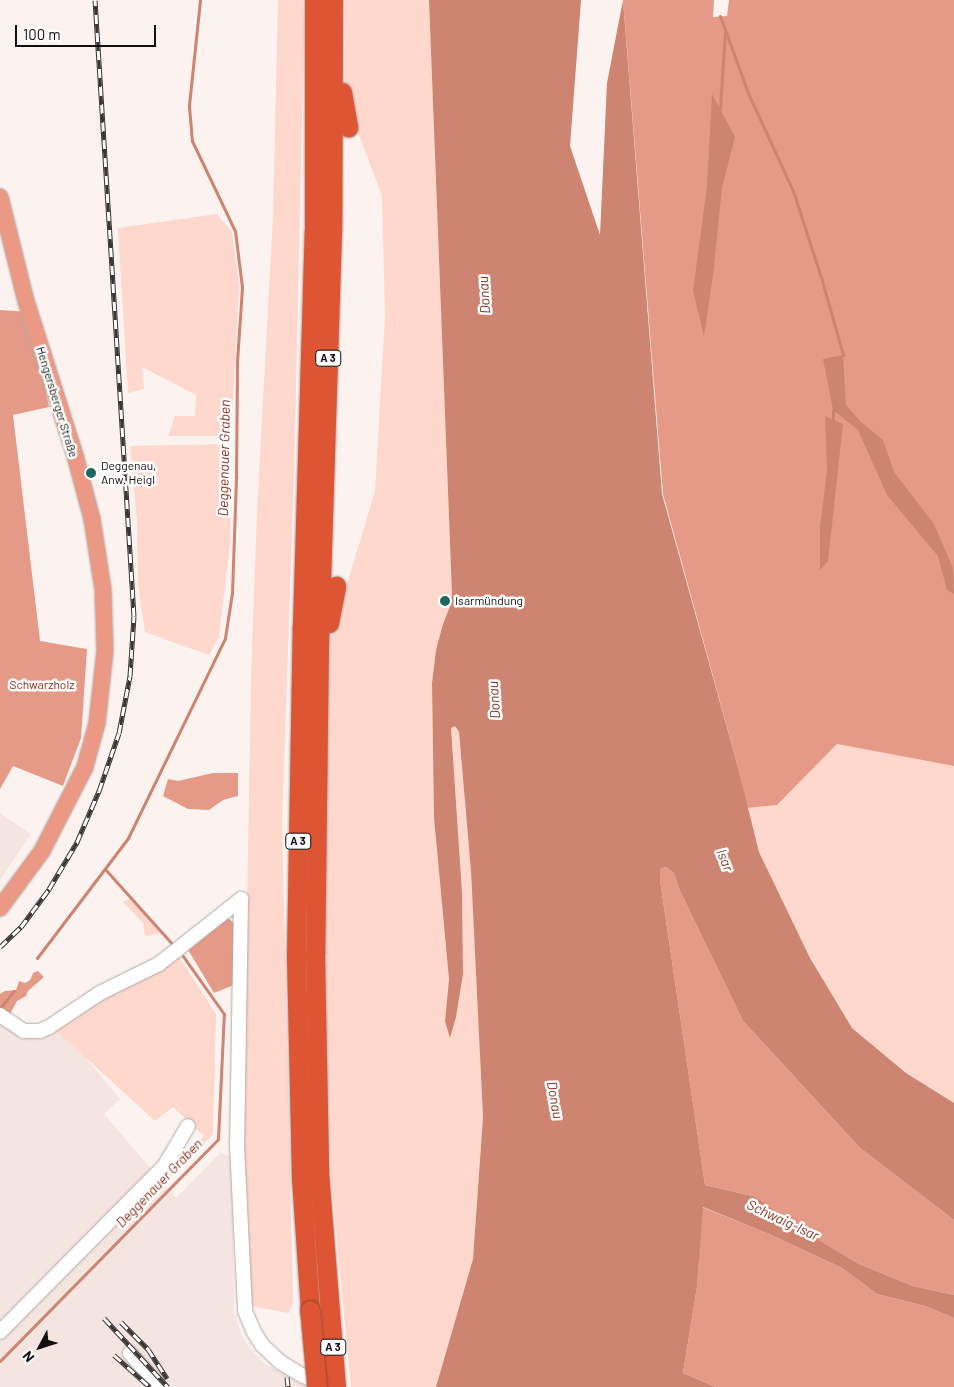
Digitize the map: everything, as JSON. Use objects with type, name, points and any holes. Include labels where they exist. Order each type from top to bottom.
[{"type":"highway","name":"A 3","points":[[314,0],[314,231],[302,636],[296,956],[301,1176],[317,1387]]},
{"type":"highway","name":"A 3","points":[[333,0],[332,231],[319,644],[314,954],[319,1172],[336,1387]]},
{"type":"highway","points":[[334,72],[341,89],[348,127]]},
{"type":"highway","points":[[319,644],[328,629],[336,586]]},
{"type":"main road","name":"Hengersberger Straße","points":[[0,197],[15,260],[92,519],[103,589],[105,651],[97,723],[85,767],[42,852],[0,908]]},
{"type":"street","points":[[1,1015],[24,1031],[40,1031],[49,1027],[106,989],[159,964],[241,900],[237,1145],[245,1311],[262,1345],[280,1362],[302,1375],[329,1387]]},
{"type":"street","points":[[0,1332],[165,1165],[188,1126]]},
{"type":"street","points":[[130,1353],[160,1387]]},
{"type":"shaded area","points":[[278,0],[303,0],[304,30],[294,475],[282,825],[293,1303],[289,1313],[250,1306],[243,1137],[251,679],[257,512],[273,216]]},
{"type":"shaded area","points":[[345,0],[429,0],[452,595],[451,604],[436,650],[432,683],[434,818],[449,979],[445,1021],[456,1017],[463,974],[462,892],[451,728],[455,726],[459,731],[471,871],[483,1117],[473,1259],[436,1387],[351,1387],[331,1178],[325,958],[330,641],[375,491],[385,317],[382,196],[345,98]]},
{"type":"shaded area","points":[[217,214],[232,232],[239,286],[231,436],[168,436],[175,416],[195,416],[196,395],[142,367],[144,389],[128,393],[118,228]]},
{"type":"shaded area","points":[[224,444],[224,457],[231,467],[230,543],[219,637],[209,655],[145,632],[138,585],[137,520],[130,446]]},
{"type":"shaded area","points":[[837,744],[954,766],[954,1103],[906,1073],[852,1028],[810,958],[759,852],[747,808],[777,805]]},
{"type":"shaded area","points":[[0,813],[31,834],[0,880]]},
{"type":"shaded area","points":[[130,898],[159,931],[159,934],[145,936],[143,923],[123,902]]},
{"type":"shaded area","points":[[179,957],[216,1014],[213,1134],[165,1183],[163,1181],[204,1136],[173,1107],[155,1121],[52,1027]]},
{"type":"shaded area","points":[[0,1021],[15,1031],[61,1028],[120,1099],[104,1114],[176,1198],[220,1153],[232,1157],[234,1311],[241,1333],[251,1350],[265,1364],[305,1384],[306,1387],[0,1387]]},
{"type":"green space","points":[[623,0],[714,0],[713,17],[727,16],[729,0],[954,0],[954,766],[837,744],[777,805],[747,808],[736,760],[663,494]]},
{"type":"green space","name":"Schwarzholz","points":[[0,310],[29,312],[49,407],[13,415],[40,641],[87,649],[81,738],[63,786],[13,766],[0,789]]},
{"type":"green space","points":[[213,773],[238,773],[238,796],[223,800],[209,810],[188,809],[163,796],[168,779],[178,781]]},
{"type":"green space","points":[[666,867],[674,873],[680,891],[743,1021],[860,1148],[954,1220],[954,1295],[913,1286],[859,1264],[806,1232],[756,1197],[705,1185],[660,880],[660,869]]},
{"type":"green space","points":[[227,917],[236,925],[234,985],[214,993],[187,948]]},
{"type":"green space","points":[[38,971],[44,977],[28,991],[26,996],[17,1001],[10,1014],[6,1014],[0,1008],[0,994],[5,991],[16,990],[19,981],[25,983],[30,980],[33,973]]},
{"type":"green space","points":[[702,1207],[769,1234],[842,1268],[877,1294],[925,1306],[954,1318],[954,1387],[716,1387],[683,1373],[697,1287]]},
{"type":"water","points":[[429,0],[581,0],[570,146],[600,235],[607,83],[623,0],[662,494],[736,760],[759,852],[810,958],[852,1028],[906,1073],[954,1103],[954,1220],[860,1148],[743,1021],[680,891],[674,873],[666,867],[660,869],[660,880],[705,1185],[756,1197],[806,1232],[859,1264],[913,1286],[954,1295],[954,1318],[925,1306],[877,1294],[842,1268],[769,1234],[703,1207],[697,1287],[683,1373],[716,1387],[436,1387],[473,1259],[483,1117],[471,871],[459,732],[455,726],[451,728],[462,892],[463,974],[456,1017],[450,1038],[445,1021],[449,979],[434,818],[432,683],[436,650],[451,604],[452,595]]},
{"type":"water","points":[[712,94],[735,137],[722,188],[713,275],[704,336],[693,291],[707,187]]},
{"type":"water","points":[[843,355],[846,405],[860,421],[883,440],[894,472],[934,524],[953,568],[954,594],[947,590],[938,556],[887,495],[858,430],[833,410],[823,359]]},
{"type":"water","points":[[825,416],[843,424],[828,561],[820,570],[820,527],[827,471]]},
{"type":"waterway","name":"Deggenauer Graben","points":[[37,958],[128,838],[225,638],[232,593],[236,480],[237,361],[242,287],[235,231],[192,141],[189,105],[200,0]]},
{"type":"waterway","points":[[720,16],[748,93],[793,191],[821,277],[843,355]]},
{"type":"waterway","points":[[720,109],[725,32]]},
{"type":"waterway","points":[[833,410],[833,419]]},
{"type":"waterway","name":"Deggenauer Graben","points":[[105,869],[174,946]]},
{"type":"waterway","name":"Deggenauer Graben","points":[[0,1361],[218,1139],[224,1014],[183,956]]},
{"type":"waterway","points":[[0,1008],[14,991]]},
{"type":"railway","points":[[0,947],[21,927],[49,889],[77,842],[99,791],[119,733],[130,676],[134,616],[95,0]]},
{"type":"railway","points":[[104,1318],[168,1387]]},
{"type":"railway","points":[[121,1322],[148,1349],[167,1378]]},
{"type":"railway","points":[[114,1355],[150,1387]]},
{"type":"railway","points":[[287,1377],[288,1387]]},
{"type":"place","name":"Deggenau, Anw. Heigl","points":[[91,473]]},
{"type":"place","name":"Isarmündung","points":[[445,601]]},
{"type":"water label","name":"Donau","points":[[484,295]]},
{"type":"water label","name":"Donau","points":[[494,700]]},
{"type":"water label","name":"Isar","points":[[725,860]]},
{"type":"water label","name":"Donau","points":[[555,1100]]},
{"type":"water label","name":"Schwaig-Isar","points":[[783,1220]]}]
